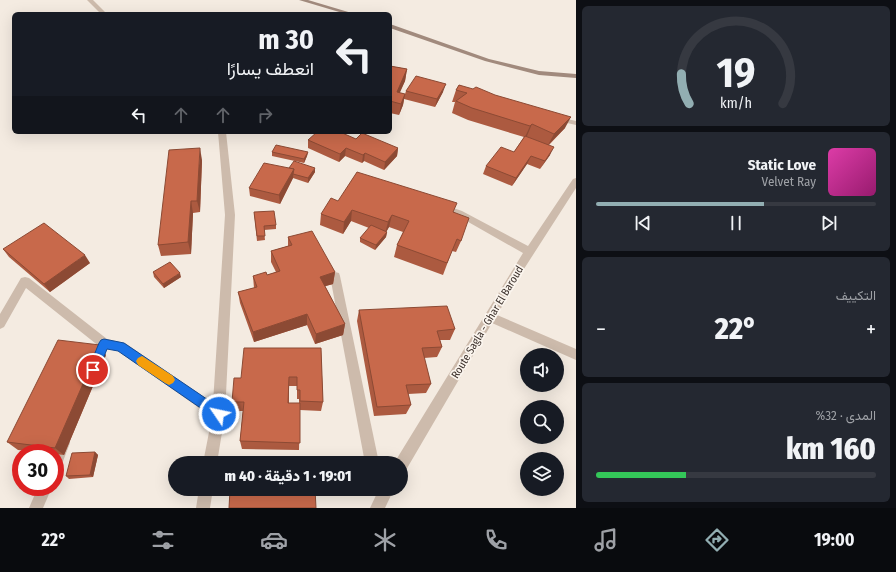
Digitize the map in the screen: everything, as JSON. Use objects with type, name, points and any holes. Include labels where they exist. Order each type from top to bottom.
[{"type":"main road","points":[[302,0],[345,12]]},
{"type":"main road","points":[[392,27],[487,60],[539,72],[576,76]]},
{"type":"street","points":[[90,0],[102,12]]},
{"type":"street","points":[[547,116],[576,123]]},
{"type":"street","points":[[211,456],[219,414],[230,215],[222,134]]},
{"type":"street","name":"Route Sagla - Ghar El Baroud","points":[[406,456],[530,252],[576,181]]},
{"type":"street","points":[[430,202],[459,213],[530,252]]},
{"type":"street","points":[[335,276],[371,456]]},
{"type":"street","points":[[0,324],[25,281],[104,343],[121,347],[219,414]]},
{"type":"street","points":[[490,317],[576,355]]},
{"type":"street","points":[[98,358],[104,343]]},
{"type":"street","points":[[63,444],[70,428]]},
{"type":"street","points":[[36,508],[42,496]]},
{"type":"street","points":[[203,508],[205,496]]},
{"type":"building","points":[[392,66],[407,69],[397,92],[405,94],[401,104],[392,102]]},
{"type":"building","points":[[416,76],[446,84],[437,99],[406,91]]},
{"type":"building","points":[[459,85],[473,89],[476,87],[495,95],[571,117],[554,134],[532,124],[530,126],[472,108],[456,101],[467,93],[456,90]]},
{"type":"building","points":[[315,134],[345,134],[356,139],[361,134],[364,134],[398,148],[385,162],[365,153],[363,155],[346,148],[340,154],[308,140]]},
{"type":"building","points":[[525,136],[554,147],[545,161],[531,156],[516,178],[486,166],[501,147],[514,152]]},
{"type":"building","points":[[276,145],[308,152],[304,159],[272,152]]},
{"type":"building","points":[[200,148],[197,201],[191,201],[188,242],[158,245],[169,150]]},
{"type":"building","points":[[294,161],[315,168],[308,178],[293,174],[294,169],[289,168]]},
{"type":"building","points":[[264,163],[294,169],[279,195],[249,188]]},
{"type":"building","points":[[357,172],[457,203],[453,212],[469,218],[461,241],[457,239],[447,263],[397,245],[409,221],[392,215],[388,222],[352,210],[344,222],[321,214],[331,198],[338,201]]},
{"type":"building","points":[[274,211],[276,225],[264,226],[265,236],[257,236],[254,212]]},
{"type":"building","points":[[44,223],[85,255],[44,284],[3,249]]},
{"type":"building","points":[[371,225],[387,232],[376,245],[360,238]]},
{"type":"building","points":[[312,231],[335,272],[320,277],[345,324],[316,334],[307,314],[253,332],[238,292],[257,287],[253,276],[266,272],[267,275],[280,271],[271,251],[292,245],[288,237]]},
{"type":"building","points":[[170,262],[180,273],[163,284],[153,272]]},
{"type":"building","points":[[447,306],[455,329],[437,331],[442,347],[422,348],[431,384],[406,385],[411,405],[377,407],[359,310]]},
{"type":"building","points":[[58,340],[100,345],[57,444],[23,444],[7,442]]},
{"type":"building","points":[[244,348],[321,348],[323,402],[300,401],[300,390],[297,390],[297,377],[289,377],[288,403],[300,403],[300,443],[240,441],[244,402],[232,402],[234,378],[241,378]]},
{"type":"building","points":[[95,452],[90,475],[66,476],[72,453]]},
{"type":"building","points":[[230,496],[315,496],[316,508],[229,508]]},
{"type":"slow traffic","points":[[142,361],[169,380]]},
{"type":"route","points":[[93,370],[104,343],[121,347],[219,414]]}]
